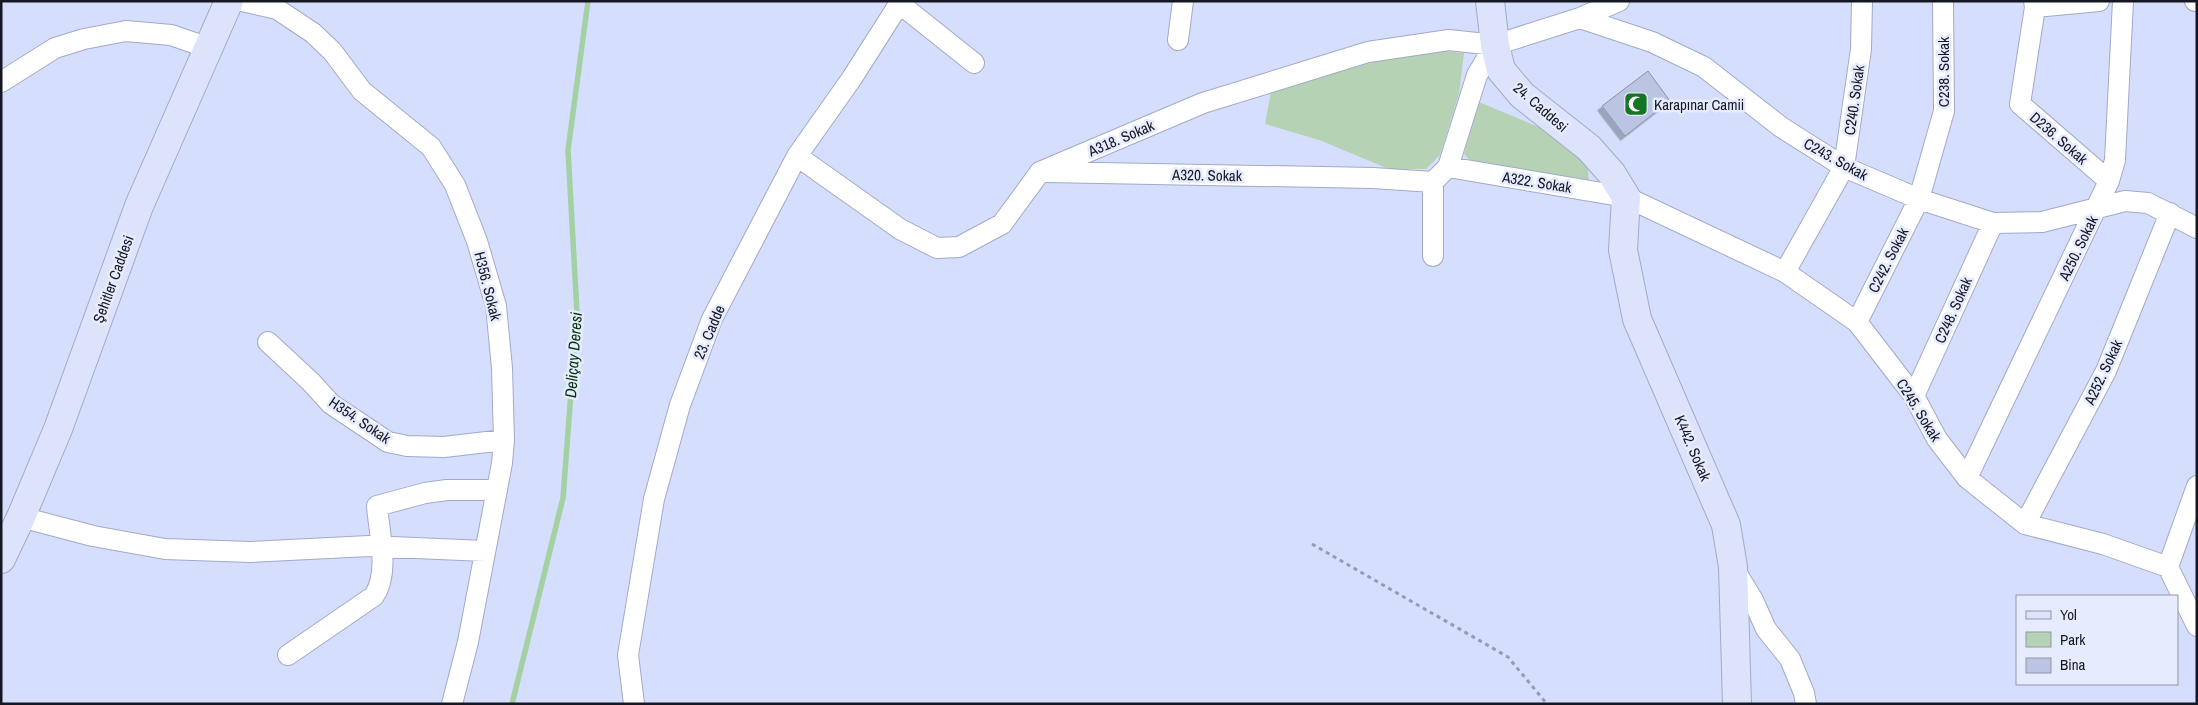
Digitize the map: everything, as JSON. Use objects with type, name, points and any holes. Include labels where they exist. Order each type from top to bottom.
[{"type":"street","name":"Şehitler Caddesi","points":[[1,559],[58,429],[139,206],[229,1]]},
{"type":"street","name":"H356. Sokak","points":[[242,1],[277,9],[313,33],[332,51],[362,91],[431,148],[455,185],[476,241],[496,306],[502,368],[504,440],[502,463],[468,642],[452,704]]},
{"type":"street","points":[[1178,40],[1183,1]]},
{"type":"street","name":"24. Caddesi","points":[[1490,1],[1495,45],[1501,70],[1522,95],[1589,148],[1612,174],[1626,197]]},
{"type":"street","points":[[1433,256],[1433,182],[1448,167],[1477,75],[1495,45],[1580,18],[1619,1]]},
{"type":"street","name":"C240. Sokak","points":[[1785,272],[1844,167],[1861,50],[1862,1]]},
{"type":"street","name":"C238. Sokak","points":[[1919,199],[1944,111],[1943,1]]},
{"type":"street","points":[[2035,4],[2099,1]]},
{"type":"street","name":"A250. Sokak","points":[[1967,478],[2109,181],[2115,160],[2123,1]]},
{"type":"street","points":[[901,2],[974,63]]},
{"type":"street","name":"23. Cadde","points":[[634,704],[628,655],[654,499],[680,405],[712,319],[797,156],[852,78],[901,2]]},
{"type":"street","name":"D236. Sokak","points":[[2035,4],[2020,104],[2109,181]]},
{"type":"street","name":"C243. Sokak","points":[[1580,18],[1652,42],[1704,67],[1782,127],[1844,167],[1919,199],[1992,223],[2042,222],[2096,210],[2125,201],[2148,202],[2197,228]]},
{"type":"street","points":[[1,82],[54,48],[84,39],[126,31],[171,35],[209,48]]},
{"type":"street","name":"A318. Sokak","points":[[1040,172],[1203,103],[1368,52],[1450,40],[1495,45]]},
{"type":"street","points":[[797,156],[900,229],[937,248],[959,247],[1002,224],[1040,172]]},
{"type":"street","name":"A322. Sokak","points":[[1448,167],[1626,197]]},
{"type":"street","name":"A320. Sokak","points":[[1040,172],[1373,178],[1433,182]]},
{"type":"street","name":"C245. Sokak","points":[[1626,197],[1785,272],[1857,322],[1914,396],[1937,439],[1967,478],[2025,524],[2103,544],[2168,567]]},
{"type":"street","name":"K442. Sokak","points":[[1626,197],[1623,250],[1637,319],[1726,525],[1733,567],[1737,704]]},
{"type":"street","name":"C242. Sokak","points":[[1857,322],[1919,199]]},
{"type":"street","name":"A252. Sokak","points":[[2025,524],[2106,371],[2170,213]]},
{"type":"street","name":"C248. Sokak","points":[[1914,396],[1992,223]]},
{"type":"street","name":"H354. Sokak","points":[[268,342],[311,382],[331,404],[388,442],[407,446],[444,447],[504,440]]},
{"type":"street","points":[[2197,486],[2168,567],[2197,626]]},
{"type":"street","points":[[288,655],[374,596],[380,587],[382,573],[377,506],[424,493],[447,490],[497,490]]},
{"type":"street","points":[[21,517],[92,536],[165,549],[250,552],[380,546],[485,551]]},
{"type":"street","points":[[1733,567],[1753,600],[1766,629],[1790,659],[1804,693],[1806,704]]},
{"type":"path","points":[[1312,544],[1508,657],[1547,704]]},
{"type":"green space","points":[[1424,49],[1464,53],[1459,94],[1440,155],[1426,169],[1389,169],[1319,140],[1265,124],[1271,92],[1329,74]]},
{"type":"green space","points":[[1479,102],[1555,134],[1587,162],[1589,181],[1559,180],[1472,162],[1464,154]]},
{"type":"building","name":"Karapınar Camii","points":[[1648,71],[1670,101],[1625,136],[1602,106]]},
{"type":"waterway","name":"Deliçay Deresi","points":[[512,704],[563,498],[577,313],[568,150],[588,1]]},
{"type":"place","name":"Karapınar Camii","points":[[1636,104]]}]
